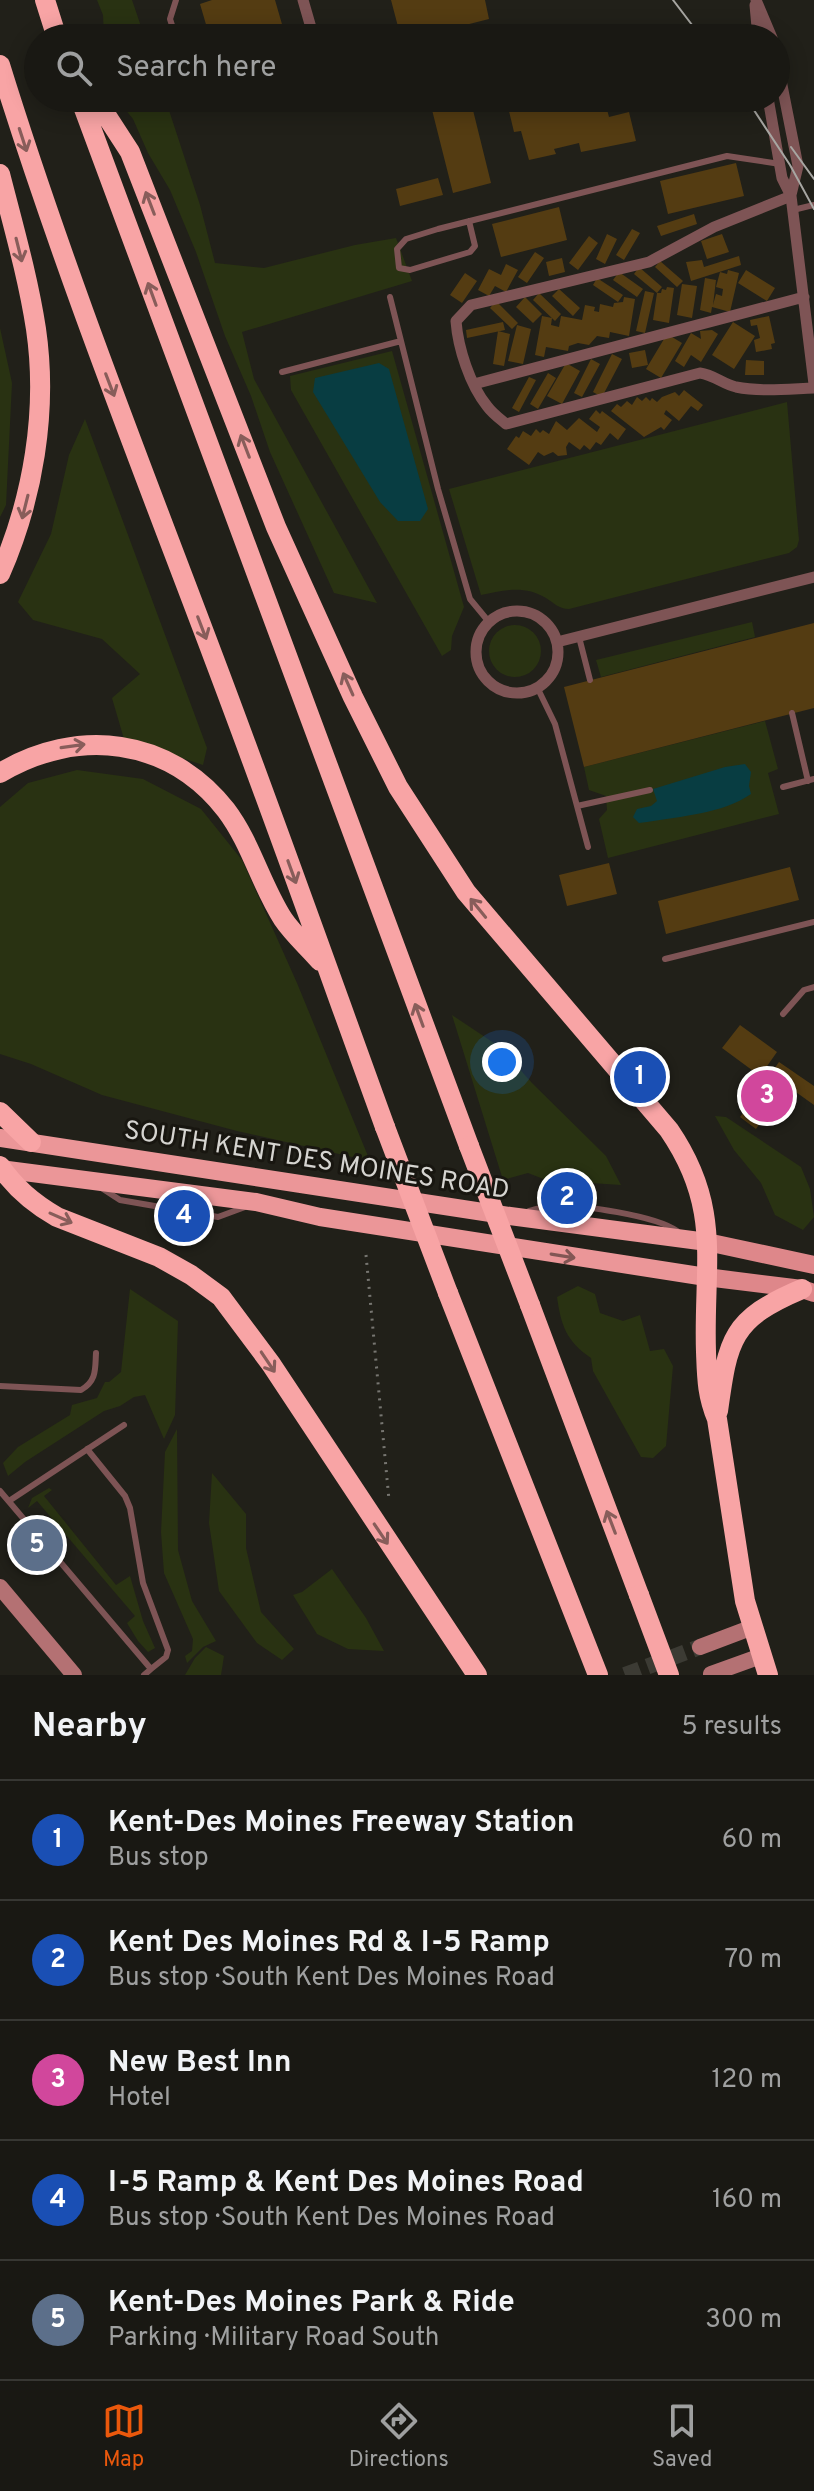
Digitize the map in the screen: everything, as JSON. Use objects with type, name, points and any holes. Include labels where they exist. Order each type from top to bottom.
[{"type":"highway","points":[[45,0],[53,24]]},
{"type":"highway","points":[[0,65],[95,345],[385,1127],[598,1675]]},
{"type":"highway","points":[[85,112],[669,1675]]},
{"type":"highway","points":[[104,112],[130,152],[276,527],[353,697],[398,787],[466,892],[677,1143],[698,1182],[707,1223],[708,1397],[717,1419],[745,1601],[764,1666]]},
{"type":"highway","points":[[0,174],[29,292],[39,374],[35,455],[27,499],[0,574]]},
{"type":"highway","points":[[0,773],[43,752],[92,744],[120,746],[173,764],[194,777],[227,812],[283,919],[327,970]]},
{"type":"highway","points":[[0,1112],[31,1142]]},
{"type":"highway","name":"SOUTH KENT DES MOINES ROAD","points":[[0,1138],[510,1216],[707,1242]]},
{"type":"highway","points":[[0,1168],[22,1193],[42,1209],[159,1257],[221,1297],[271,1364],[472,1671]]},
{"type":"highway","name":"SOUTH KENT DES MOINES ROAD","points":[[0,1168],[256,1202],[320,1217],[706,1277]]},
{"type":"highway","points":[[717,1419],[725,1356],[733,1340],[747,1321],[769,1303],[808,1291]]},
{"type":"main road","name":"SOUTH KENT DES MOINES ROAD","points":[[707,1242],[814,1265]]},
{"type":"main road","name":"SOUTH KENT DES MOINES ROAD","points":[[706,1277],[808,1291]]},
{"type":"main road","points":[[0,1587],[74,1675]]},
{"type":"main road","points":[[700,1647],[753,1627]]},
{"type":"main road","points":[[711,1674],[764,1666]]},
{"type":"street","points":[[303,0],[310,24]]},
{"type":"street","points":[[755,0],[757,24]]},
{"type":"street","points":[[755,0],[766,24]]},
{"type":"street","points":[[771,112],[782,178],[791,196],[814,386],[755,389],[732,386],[713,375],[700,373],[506,424],[486,406],[474,384],[457,337],[456,321],[471,305],[649,262],[714,227],[791,196]]},
{"type":"street","points":[[787,112],[798,166],[791,196]]},
{"type":"street","points":[[474,384],[804,297]]},
{"type":"street","points":[[557,642],[814,577]]},
{"type":"street","points":[[525,611],[537,616],[547,624],[557,642],[558,661],[552,674],[537,687],[516,693],[490,683],[481,671],[477,658],[481,632],[500,614],[525,611]]},
{"type":"lane","points":[[172,24],[170,19],[176,0]]},
{"type":"lane","points":[[469,221],[475,246],[470,252],[410,270],[399,268],[397,249],[406,239],[469,221],[727,156],[780,164]]},
{"type":"lane","points":[[793,210],[814,205]]},
{"type":"lane","points":[[390,297],[438,489],[470,599],[489,622]]},
{"type":"lane","points":[[282,372],[401,341]]},
{"type":"lane","points":[[579,636],[590,680]]},
{"type":"lane","points":[[537,687],[555,724],[588,847]]},
{"type":"lane","points":[[783,787],[811,780],[792,713]]},
{"type":"lane","points":[[577,806],[650,790]]},
{"type":"lane","points":[[665,959],[814,922]]},
{"type":"lane","points":[[783,1014],[804,990],[814,987]]},
{"type":"lane","points":[[0,1386],[81,1390],[91,1384],[95,1375],[96,1353]]},
{"type":"lane","points":[[9,1501],[124,1425]]},
{"type":"lane","points":[[87,1449],[125,1496],[130,1508],[143,1583],[168,1650],[166,1657],[144,1675]]},
{"type":"lane","points":[[0,1491],[151,1669]]},
{"type":"path","points":[[366,1255],[389,1500]]},
{"type":"green space","points":[[97,0],[132,0],[140,24],[103,24]]},
{"type":"green space","points":[[127,112],[170,112],[215,263],[264,268],[396,238],[412,281],[242,332],[254,379],[377,603],[334,593],[270,452],[170,190],[148,153]]},
{"type":"green space","points":[[0,328],[12,383],[6,505],[0,517]]},
{"type":"green space","points":[[392,351],[464,607],[452,636],[451,650],[442,656],[291,390],[290,376]]},
{"type":"green space","points":[[787,402],[799,540],[797,547],[789,553],[569,609],[530,591],[506,590],[481,595],[449,489]]},
{"type":"green space","points":[[85,419],[207,748],[203,765],[124,739],[112,698],[140,674],[102,639],[33,620],[18,602],[51,534],[69,455]]},
{"type":"green space","points":[[752,622],[755,637],[601,677],[596,660]]},
{"type":"green space","points":[[515,625],[534,632],[541,651],[534,670],[515,677],[496,670],[489,651],[496,632]]},
{"type":"green space","points":[[765,721],[778,769],[768,773],[779,814],[608,858],[599,819],[607,810],[606,796],[589,790],[584,767]]},
{"type":"green space","points":[[77,770],[143,779],[201,809],[242,860],[297,983],[370,1161],[237,1131],[102,1095],[0,1054],[0,807],[28,783]]},
{"type":"green space","points":[[452,1015],[500,1047],[606,1156],[621,1185],[546,1180],[528,1173],[503,1180]]},
{"type":"green space","points":[[715,1116],[726,1117],[801,1167],[810,1189],[814,1217],[803,1230],[775,1215],[761,1183],[734,1150]]},
{"type":"green space","points":[[578,1286],[595,1294],[600,1313],[623,1321],[640,1315],[650,1351],[664,1349],[673,1366],[666,1446],[653,1458],[641,1457],[593,1371],[591,1358],[566,1332],[557,1297]]},
{"type":"green space","points":[[130,1289],[178,1321],[175,1415],[164,1439],[145,1395],[134,1397],[104,1411],[8,1476],[3,1463],[18,1447],[70,1415],[72,1405],[97,1398],[105,1382],[121,1372]]},
{"type":"green space","points":[[177,1429],[178,1550],[192,1601],[216,1641],[203,1647],[187,1663],[185,1656],[192,1651],[193,1639],[164,1573],[161,1532],[165,1452]]},
{"type":"green space","points":[[212,1473],[246,1514],[246,1548],[261,1612],[294,1649],[282,1660],[257,1643],[219,1591],[209,1523]]},
{"type":"green space","points":[[49,1488],[52,1490],[44,1496],[116,1585],[130,1576],[143,1621],[155,1648],[148,1652],[138,1641],[127,1623],[135,1616],[37,1501],[28,1508],[32,1498]]},
{"type":"green space","points":[[332,1569],[366,1618],[384,1651],[348,1649],[317,1634],[293,1595],[302,1592]]},
{"type":"green space","points":[[206,1647],[224,1656],[221,1675],[185,1675],[195,1658]]},
{"type":"water","points":[[379,363],[389,369],[428,509],[420,521],[398,521],[380,502],[313,392],[315,378]]},
{"type":"water","points":[[745,764],[751,772],[751,794],[740,801],[701,813],[647,822],[639,823],[633,817],[637,809],[651,806],[657,801],[653,789]]},
{"type":"building","points":[[212,0],[275,0],[282,24],[206,24],[200,4]]},
{"type":"building","points":[[391,0],[485,0],[489,19],[469,24],[397,24]]},
{"type":"building","points":[[433,112],[473,112],[491,183],[453,193]]},
{"type":"building","points":[[509,112],[608,112],[609,117],[629,112],[636,141],[581,152],[579,143],[554,149],[556,154],[529,160],[521,131],[514,132]]},
{"type":"building","points":[[736,163],[744,196],[668,214],[660,181]]},
{"type":"building","points":[[438,178],[443,195],[400,206],[396,189]]},
{"type":"building","points":[[559,207],[567,240],[501,257],[492,224]]},
{"type":"building","points":[[694,214],[697,224],[661,236],[657,226]]},
{"type":"building","points":[[632,229],[640,233],[624,260],[616,255]]},
{"type":"building","points":[[607,234],[617,239],[605,264],[596,259]]},
{"type":"building","points":[[722,234],[729,252],[707,259],[701,241]]},
{"type":"building","points":[[589,236],[598,243],[578,270],[569,263]]},
{"type":"building","points":[[535,252],[544,258],[527,283],[518,277]]},
{"type":"building","points":[[739,256],[741,265],[691,281],[686,262],[702,260],[704,267]]},
{"type":"building","points":[[562,258],[565,272],[549,276],[546,262]]},
{"type":"building","points":[[660,261],[683,281],[677,287],[655,267]]},
{"type":"building","points":[[506,264],[518,270],[506,292],[495,286],[489,296],[478,290],[489,269],[501,275]]},
{"type":"building","points":[[639,267],[662,287],[657,293],[634,274]]},
{"type":"building","points":[[728,270],[739,273],[730,312],[712,307],[711,313],[700,310],[705,278],[716,280],[713,305],[716,294],[722,296],[723,289],[716,287],[720,272],[727,274]]},
{"type":"building","points":[[746,270],[775,288],[767,301],[738,283]]},
{"type":"building","points":[[619,272],[643,289],[637,297],[613,280]]},
{"type":"building","points":[[465,273],[477,281],[462,303],[450,295]]},
{"type":"building","points":[[597,278],[623,295],[618,302],[593,285]]},
{"type":"building","points":[[682,284],[697,286],[692,318],[677,315]]},
{"type":"building","points":[[667,287],[674,288],[669,323],[653,320],[657,293]]},
{"type":"building","points":[[559,289],[580,308],[573,316],[552,296]]},
{"type":"building","points":[[645,291],[654,293],[645,333],[636,331]]},
{"type":"building","points":[[539,293],[561,314],[555,321],[533,300]]},
{"type":"building","points":[[525,297],[542,314],[533,323],[516,307]]},
{"type":"building","points":[[624,297],[635,299],[629,336],[610,332],[609,338],[597,336],[589,345],[578,343],[569,346],[568,351],[546,347],[544,357],[535,355],[542,316],[552,318],[551,325],[559,327],[561,316],[582,320],[585,305],[595,307],[594,311],[599,312],[600,304],[613,307],[614,303],[623,302]]},
{"type":"building","points":[[496,301],[518,323],[512,329],[490,308]]},
{"type":"building","points":[[769,316],[775,343],[771,344],[772,349],[756,352],[754,340],[760,338],[757,325],[751,326],[750,320]]},
{"type":"building","points":[[503,322],[505,330],[467,338],[466,330]]},
{"type":"building","points":[[733,322],[755,336],[734,369],[712,355]]},
{"type":"building","points":[[517,325],[531,329],[523,364],[508,361]]},
{"type":"building","points":[[712,330],[718,334],[701,362],[691,355],[684,367],[675,361],[691,333],[701,339],[700,331]]},
{"type":"building","points":[[498,331],[510,334],[504,366],[493,364]]},
{"type":"building","points":[[667,334],[682,343],[661,378],[646,369]]},
{"type":"building","points":[[645,350],[648,365],[632,368],[629,353]]},
{"type":"building","points":[[612,354],[622,359],[602,397],[593,392]]},
{"type":"building","points":[[591,359],[600,364],[582,397],[574,393]]},
{"type":"building","points":[[746,360],[764,361],[764,375],[745,375]]},
{"type":"building","points":[[566,363],[580,371],[562,404],[547,396]]},
{"type":"building","points":[[548,373],[556,378],[538,409],[530,404]]},
{"type":"building","points":[[529,377],[536,380],[519,412],[512,408]]},
{"type":"building","points":[[684,390],[703,405],[698,411],[691,406],[679,421],[666,410],[664,414],[672,420],[664,430],[661,427],[644,437],[611,411],[617,404],[621,407],[627,401],[632,405],[637,397],[642,401],[646,397],[650,401],[652,398],[657,402],[675,392],[679,396]]},
{"type":"building","points":[[596,410],[626,429],[618,440],[610,433],[601,445],[596,442],[590,450],[584,445],[580,450],[569,442],[567,455],[558,456],[553,452],[544,456],[538,452],[529,465],[507,449],[523,431],[531,436],[536,429],[549,434],[556,421],[567,430],[579,418],[597,432],[600,427],[589,419]]},
{"type":"building","points":[[814,623],[814,708],[584,767],[564,687]]},
{"type":"building","points":[[609,863],[617,894],[567,906],[559,875]]},
{"type":"building","points":[[790,867],[799,900],[666,934],[658,901]]},
{"type":"building","points":[[740,1025],[777,1052],[760,1076],[722,1048]]},
{"type":"building","points":[[779,1062],[814,1086],[814,1105],[786,1085],[756,1129],[740,1117]]},
{"type":"tunnel","points":[[625,1675],[700,1647]]},
{"type":"tram line","points":[[673,0],[691,24]]},
{"type":"tram line","points":[[755,112],[814,209]]},
{"type":"tram line","points":[[791,147],[814,179]]},
{"type":"place","name":"Kent-Des Moines Freeway Station","points":[[640,1077]]},
{"type":"place","name":"New Best Inn","points":[[767,1096]]},
{"type":"place","name":"Kent Des Moines Rd & I-5 Ramp","points":[[567,1198]]},
{"type":"place","name":"I-5 Ramp & Kent Des Moines Road","points":[[184,1216]]},
{"type":"place","name":"Kent-Des Moines Park & Ride","points":[[37,1545]]}]
